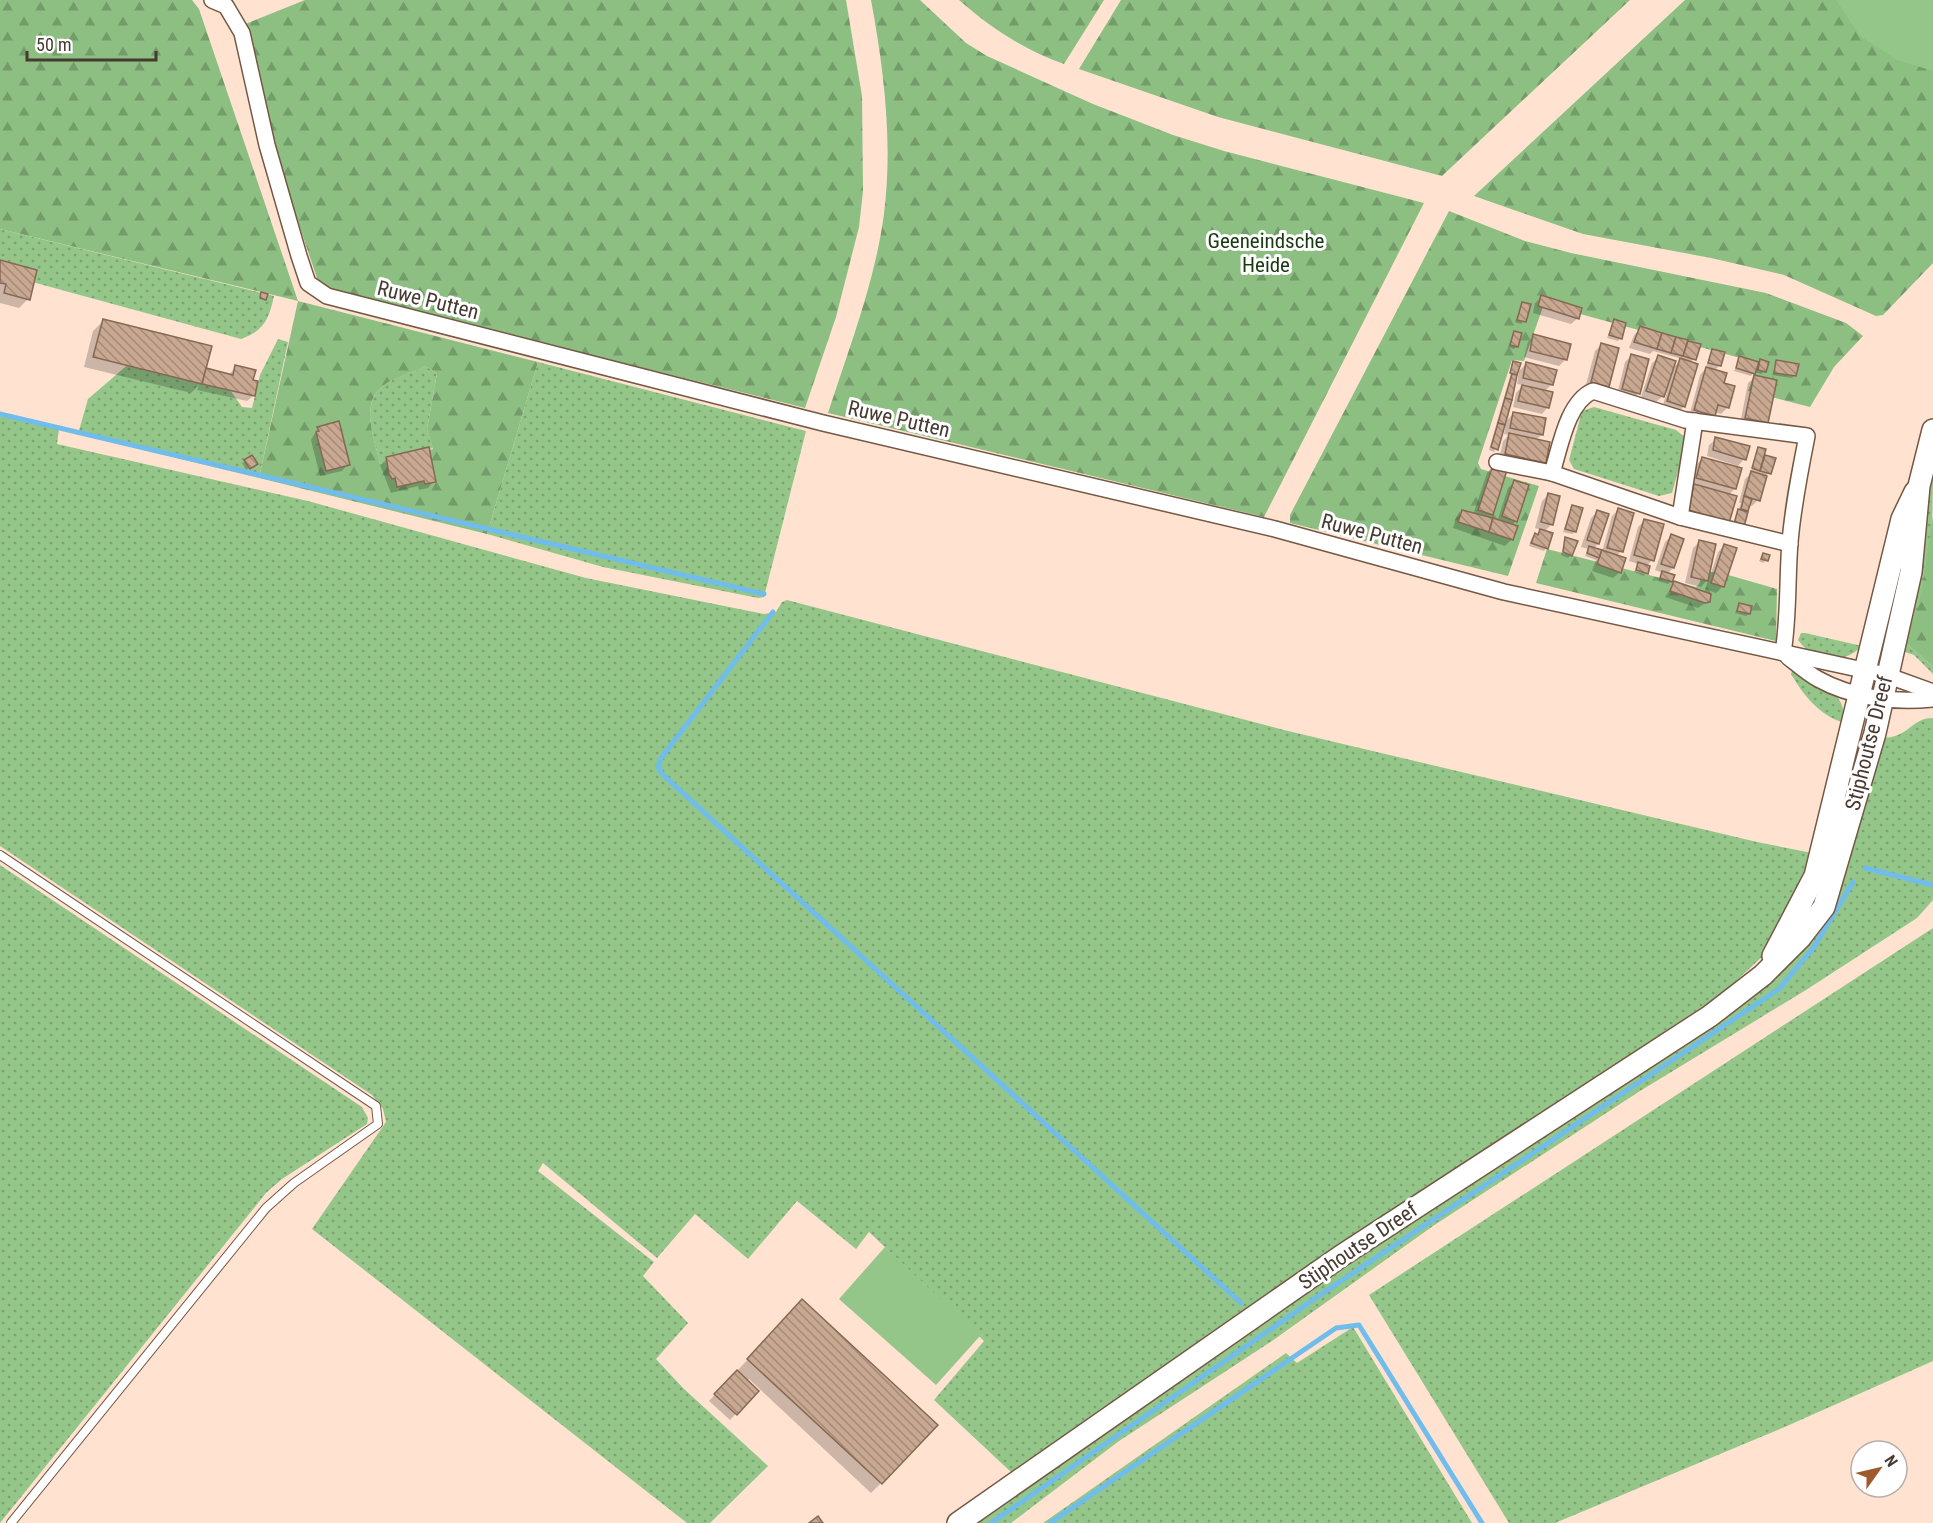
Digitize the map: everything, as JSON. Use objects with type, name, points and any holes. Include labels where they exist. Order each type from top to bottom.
[{"type":"main road","name":"Stiphoutse Dreef","points":[[958,1523],[1341,1256],[1710,1016],[1763,975],[1800,938],[1824,907],[1836,873],[1875,733],[1886,675],[1911,572],[1919,486],[1933,430]]},
{"type":"main road","name":"Stiphoutse Dreef","points":[[1763,975],[1815,876],[1902,519],[1919,486]]},
{"type":"street","name":"Ruwe Putten","points":[[212,0],[226,6],[242,33],[267,145],[299,256],[308,283],[327,296],[823,423],[1275,529],[1504,592],[1886,675],[1933,692]]},
{"type":"street","points":[[1552,473],[1573,411],[1585,394],[1593,391],[1695,421],[1808,436],[1795,494],[1790,544],[1787,627],[1783,653]]},
{"type":"street","points":[[1680,517],[1695,421]]},
{"type":"street","points":[[1497,462],[1552,473],[1680,517],[1790,544]]},
{"type":"street","name":"Ruwe Putten","points":[[1783,653],[1818,679],[1858,694],[1881,698],[1933,699]]},
{"type":"lane","points":[[0,855],[376,1106],[378,1124],[294,1183],[266,1208],[11,1523]]},
{"type":"green space","points":[[0,0],[192,0],[199,9],[298,301],[0,229]]},
{"type":"green space","points":[[305,0],[846,0],[862,96],[863,191],[859,227],[836,317],[805,408],[332,291],[318,281],[233,29]]},
{"type":"green space","name":"Geeneindsche Heide","points":[[871,0],[920,0],[966,43],[987,56],[1093,104],[1173,135],[1224,151],[1424,203],[1264,517],[828,413],[868,290],[880,239],[887,187],[886,107]]},
{"type":"green space","points":[[959,0],[1104,0],[1064,64],[1008,37]]},
{"type":"green space","points":[[1121,0],[1630,0],[1442,176],[1218,117],[1079,69]]},
{"type":"green space","points":[[1685,0],[1846,0],[1933,50],[1933,263],[1883,315],[1876,316],[1784,275],[1711,258],[1583,234],[1474,196]]},
{"type":"green space","points":[[1836,0],[1933,0],[1933,71],[1897,60],[1860,36]]},
{"type":"green space","points":[[1449,211],[1525,241],[1571,253],[1766,293],[1846,323],[1863,336],[1834,367],[1810,407],[1748,391],[1756,370],[1751,361],[1544,304],[1524,361],[1512,360],[1478,463],[1481,469],[1539,486],[1508,576],[1290,523],[1290,515]]},
{"type":"green space","points":[[0,229],[274,296],[272,304],[260,328],[241,339],[3,274],[0,283]]},
{"type":"green space","points":[[298,301],[538,362],[487,534],[259,478]],"holes":[[[425,366],[437,373],[427,429],[433,449],[380,464],[372,433],[370,412],[376,393],[387,383]]]},
{"type":"green space","points":[[278,339],[288,342],[259,478],[78,434],[88,399],[131,362],[228,387],[242,407],[252,408],[260,375]]},
{"type":"green space","points":[[538,362],[806,431],[764,597],[758,598],[603,567],[487,534]]},
{"type":"green space","points":[[425,366],[437,373],[427,429],[433,448],[380,464],[372,433],[370,412],[376,393],[387,383]]},
{"type":"green space","points":[[1594,407],[1676,430],[1687,439],[1672,493],[1659,496],[1574,469],[1569,460],[1582,411]]},
{"type":"green space","points":[[0,414],[59,429],[57,444],[308,501],[586,578],[764,614],[776,612],[782,602],[787,600],[1284,730],[1812,853],[1794,905],[1764,955],[1723,993],[1243,1311],[1012,1473],[934,1400],[984,1341],[869,1232],[856,1249],[797,1201],[748,1259],[695,1214],[657,1258],[543,1163],[538,1171],[654,1262],[643,1276],[688,1323],[656,1359],[683,1388],[768,1466],[710,1523],[687,1523],[312,1229],[386,1122],[383,1109],[372,1095],[0,846]]},
{"type":"green space","points":[[1933,466],[1929,556],[1920,600],[1904,642],[1933,666],[1933,674],[1914,655],[1899,650]]},
{"type":"green space","points":[[1933,516],[1933,666],[1904,642],[1920,596]]},
{"type":"green space","points":[[1547,549],[1696,587],[1703,572],[1718,572],[1777,589],[1776,641],[1536,583]]},
{"type":"green space","points":[[1801,633],[1862,646],[1846,657],[1828,659],[1812,653],[1805,647],[1798,640]]},
{"type":"green space","points":[[1793,669],[1836,695],[1844,712],[1844,723],[1835,720],[1813,704],[1791,674]]},
{"type":"green space","points":[[1933,718],[1933,900],[1917,918],[1806,990],[1640,1091],[1433,1226],[1272,1341],[1119,1441],[1011,1523],[970,1523],[1250,1327],[1754,996],[1794,957],[1876,737],[1895,736],[1918,722]]},
{"type":"green space","points":[[0,865],[362,1107],[368,1118],[367,1124],[282,1179],[266,1193],[0,1523]]},
{"type":"green space","points":[[1933,928],[1933,1361],[1787,1426],[1555,1523],[1509,1523],[1369,1295]]},
{"type":"green space","points":[[885,1247],[980,1336],[936,1385],[839,1299]]},
{"type":"green space","points":[[1353,1327],[1472,1523],[1043,1523],[1286,1353],[1297,1363]]},
{"type":"building","points":[[0,260],[37,270],[30,300],[4,293],[6,284],[0,283]]},
{"type":"building","points":[[261,292],[268,294],[266,300],[260,298]]},
{"type":"building","points":[[1541,295],[1582,308],[1579,319],[1538,306]]},
{"type":"building","points":[[1522,302],[1531,304],[1526,322],[1517,320]]},
{"type":"building","points":[[103,319],[212,346],[202,384],[93,357]]},
{"type":"building","points":[[1614,319],[1626,323],[1622,339],[1609,335]]},
{"type":"building","points":[[1640,326],[1662,333],[1657,349],[1634,342]]},
{"type":"building","points":[[1514,331],[1522,333],[1518,347],[1510,345]]},
{"type":"building","points":[[1662,333],[1676,337],[1671,353],[1657,349]]},
{"type":"building","points":[[1533,334],[1571,344],[1567,360],[1530,351]]},
{"type":"building","points":[[1676,337],[1688,340],[1683,356],[1671,353]]},
{"type":"building","points":[[1688,341],[1701,344],[1696,360],[1683,356]]},
{"type":"building","points":[[1601,343],[1619,348],[1609,387],[1591,382]]},
{"type":"building","points":[[1712,349],[1725,352],[1721,366],[1708,363]]},
{"type":"building","points":[[1631,354],[1649,359],[1640,394],[1622,389]]},
{"type":"building","points":[[1658,355],[1676,361],[1664,397],[1646,391]]},
{"type":"building","points":[[1739,356],[1759,362],[1755,374],[1736,368]]},
{"type":"building","points":[[1680,358],[1698,364],[1685,407],[1667,401]]},
{"type":"building","points":[[1760,359],[1769,362],[1766,372],[1758,370]]},
{"type":"building","points":[[1776,360],[1799,364],[1796,376],[1774,373]]},
{"type":"building","points":[[1513,361],[1521,363],[1517,375],[1510,373]]},
{"type":"building","points":[[1526,362],[1557,370],[1553,385],[1523,378]]},
{"type":"building","points":[[235,365],[256,370],[253,380],[258,381],[255,396],[202,384],[206,368],[233,375]]},
{"type":"building","points":[[1706,367],[1727,373],[1724,383],[1735,386],[1729,408],[1718,405],[1715,416],[1694,410]]},
{"type":"building","points":[[1512,374],[1517,375],[1512,400],[1505,398]]},
{"type":"building","points":[[1754,375],[1777,380],[1768,423],[1745,418]]},
{"type":"building","points":[[1522,385],[1553,392],[1549,408],[1518,401]]},
{"type":"building","points":[[1505,398],[1512,400],[1505,425],[1498,423]]},
{"type":"building","points":[[1513,412],[1546,418],[1543,435],[1510,428]]},
{"type":"building","points":[[339,421],[350,465],[326,471],[316,432],[319,431],[317,427]]},
{"type":"building","points":[[1498,423],[1505,425],[1498,450],[1491,447]]},
{"type":"building","points":[[1509,433],[1550,442],[1546,463],[1505,454]]},
{"type":"building","points":[[1715,437],[1750,446],[1746,460],[1713,450]]},
{"type":"building","points":[[429,447],[436,482],[425,484],[424,481],[397,487],[395,478],[392,479],[389,474],[386,457]]},
{"type":"building","points":[[1758,447],[1766,449],[1760,471],[1752,468]]},
{"type":"building","points":[[252,455],[258,464],[250,469],[244,460]]},
{"type":"building","points":[[1765,455],[1776,458],[1771,474],[1760,471]]},
{"type":"building","points":[[1702,457],[1742,468],[1736,489],[1696,478]]},
{"type":"building","points":[[1493,465],[1507,470],[1493,515],[1478,510]]},
{"type":"building","points":[[1751,471],[1767,476],[1760,501],[1744,496]]},
{"type":"building","points":[[1514,480],[1529,485],[1517,522],[1502,516]]},
{"type":"building","points":[[1694,484],[1737,496],[1729,523],[1689,510]]},
{"type":"building","points":[[1548,493],[1560,496],[1553,525],[1541,522]]},
{"type":"building","points":[[1744,496],[1752,499],[1748,511],[1741,509]]},
{"type":"building","points":[[1572,505],[1583,508],[1576,532],[1565,529]]},
{"type":"building","points":[[1618,508],[1634,513],[1623,552],[1607,548]]},
{"type":"building","points":[[1738,509],[1748,512],[1744,527],[1734,524]]},
{"type":"building","points":[[1462,510],[1493,518],[1489,532],[1458,522]]},
{"type":"building","points":[[1597,510],[1609,514],[1599,544],[1587,540]]},
{"type":"building","points":[[1493,518],[1518,526],[1513,540],[1489,532]]},
{"type":"building","points":[[1644,519],[1664,524],[1654,561],[1634,555]]},
{"type":"building","points":[[1540,529],[1553,533],[1548,549],[1531,543],[1535,533],[1538,535]]},
{"type":"building","points":[[1671,534],[1684,539],[1674,568],[1661,564]]},
{"type":"building","points":[[1565,537],[1578,541],[1572,556],[1563,552]]},
{"type":"building","points":[[1699,540],[1716,544],[1708,581],[1691,577]]},
{"type":"building","points":[[1724,544],[1737,548],[1724,587],[1711,583]]},
{"type":"building","points":[[1589,546],[1602,550],[1599,558],[1587,553]]},
{"type":"building","points":[[1602,550],[1626,558],[1621,573],[1597,564]]},
{"type":"building","points":[[1763,553],[1770,555],[1768,561],[1761,559]]},
{"type":"building","points":[[1638,562],[1650,566],[1648,574],[1636,570]]},
{"type":"building","points":[[1662,571],[1675,575],[1672,582],[1660,578]]},
{"type":"building","points":[[1674,581],[1711,594],[1710,602],[1705,603],[1670,591]]},
{"type":"building","points":[[1739,603],[1752,606],[1750,614],[1737,611]]},
{"type":"building","points":[[802,1299],[938,1425],[882,1484],[747,1359]]},
{"type":"building","points":[[737,1370],[759,1391],[737,1415],[714,1394]]},
{"type":"building","points":[[818,1516],[823,1523],[809,1523]]},
{"type":"waterway","points":[[0,414],[764,594]]},
{"type":"waterway","points":[[773,612],[661,758],[658,767],[662,774],[1241,1303]]},
{"type":"waterway","points":[[1865,868],[1933,885]]},
{"type":"waterway","points":[[991,1523],[1320,1295],[1779,989],[1814,947],[1853,882]]},
{"type":"waterway","points":[[1050,1523],[1336,1328],[1359,1325],[1482,1523]]}]
